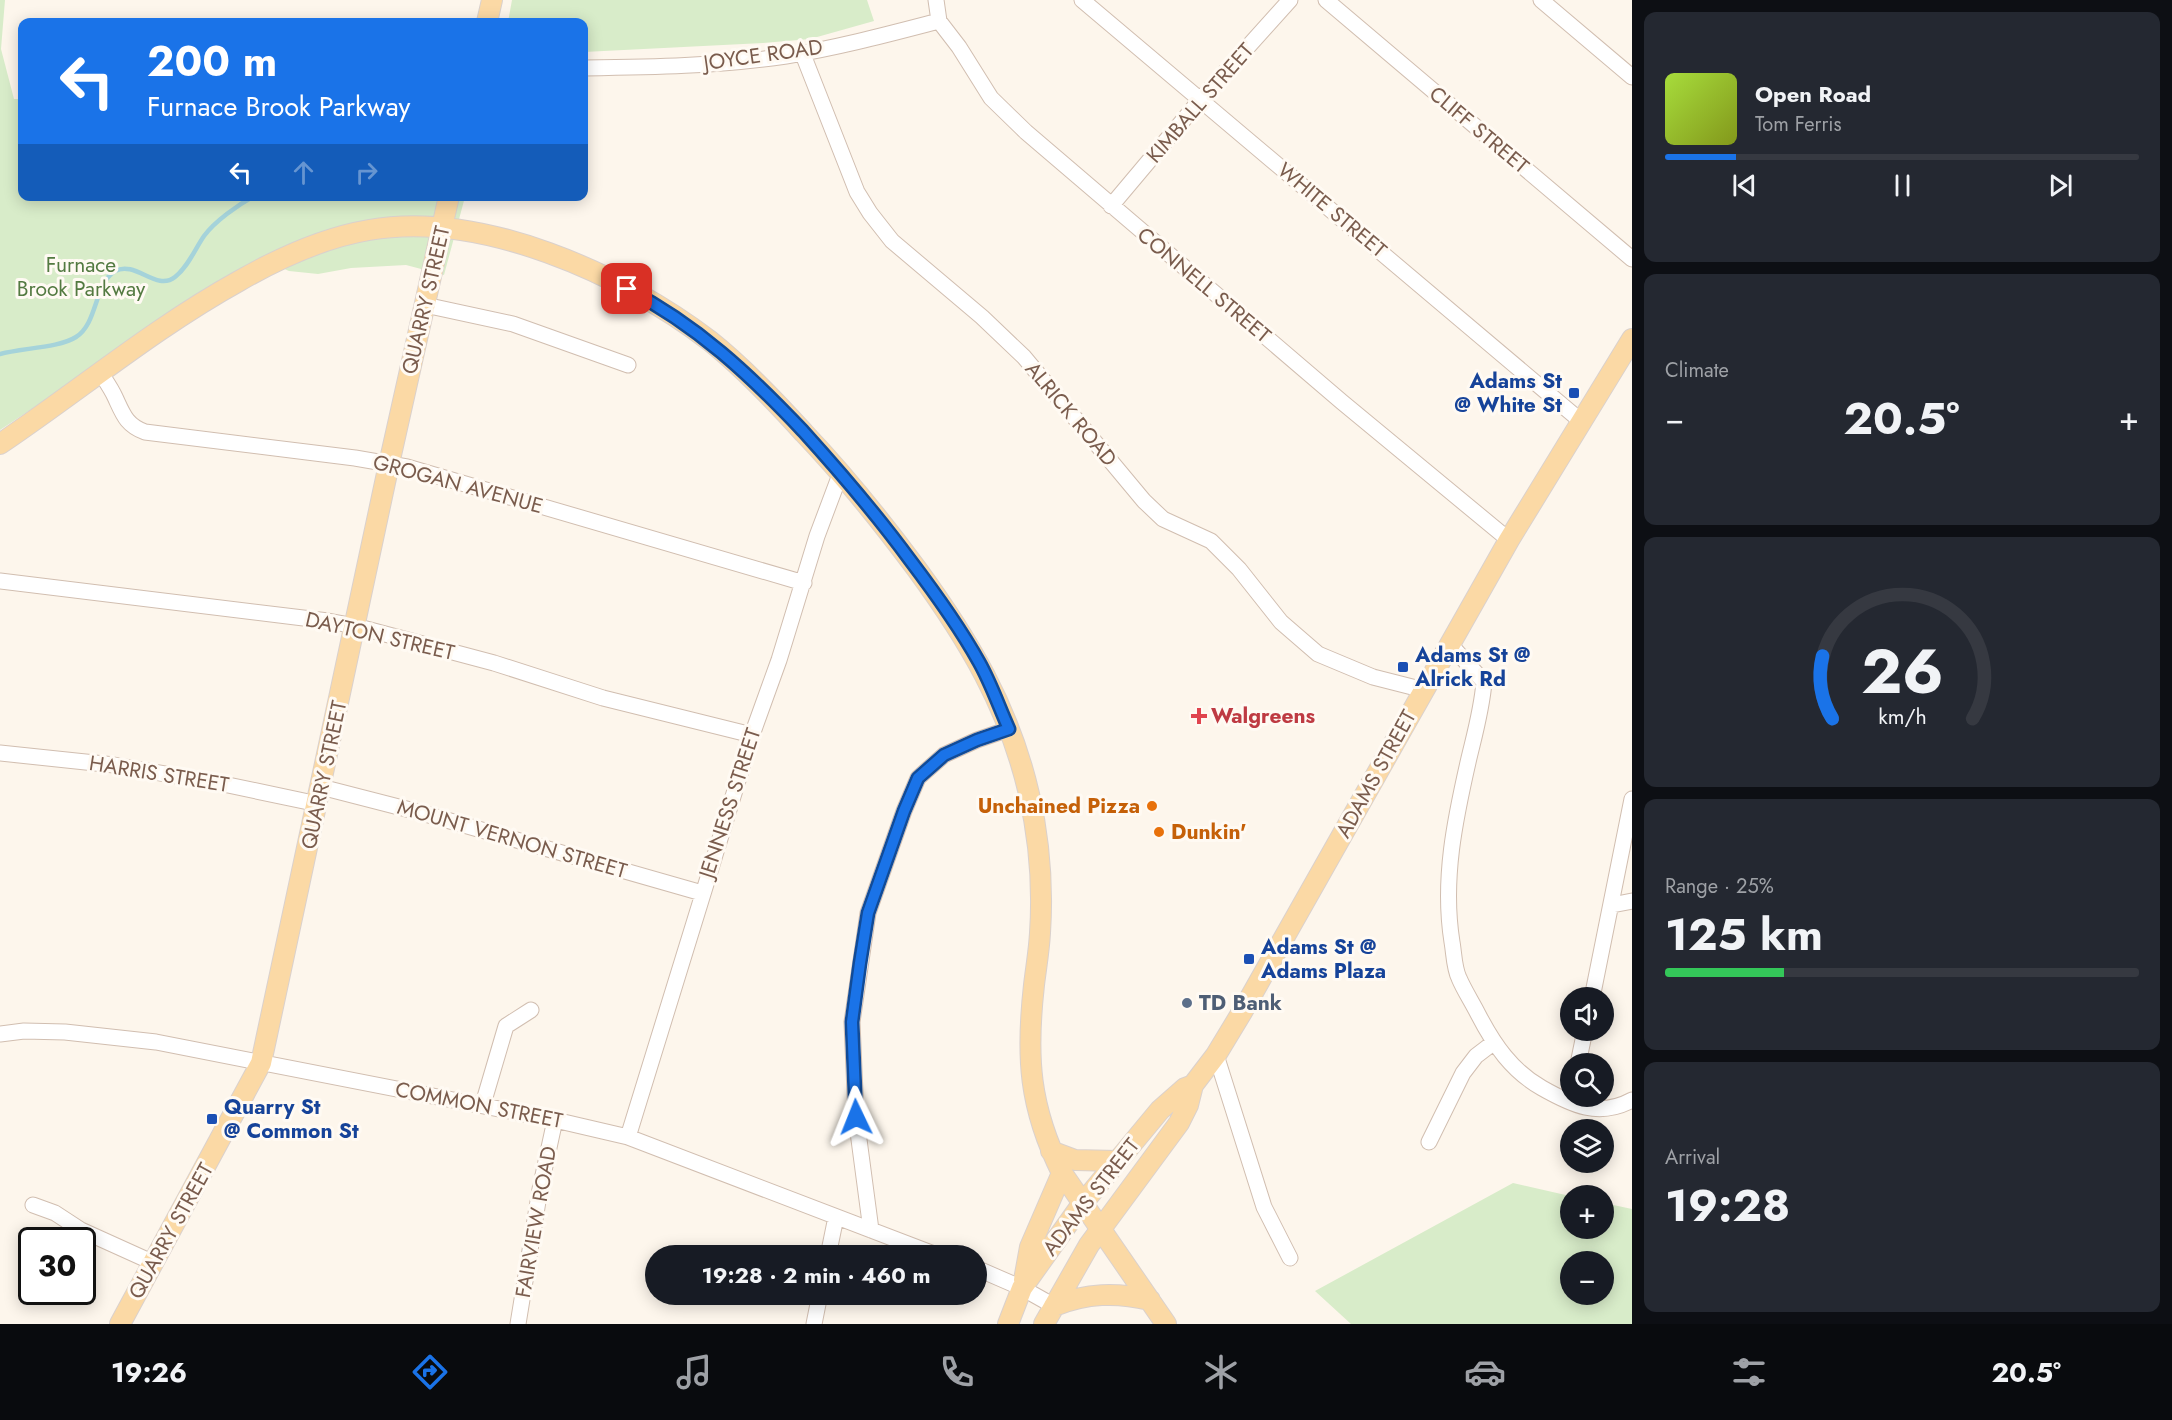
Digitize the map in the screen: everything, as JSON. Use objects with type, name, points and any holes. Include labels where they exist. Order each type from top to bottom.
[{"type":"main road","points":[[488,18],[492,0]]},
{"type":"main road","name":"QUARRY STREET","points":[[120,1324],[261,1063],[320,796],[389,464],[448,201]]},
{"type":"main road","points":[[0,444],[189,310],[284,257],[324,241],[369,230],[401,226],[442,228],[495,237],[542,250],[586,267],[648,300],[710,342],[768,394],[840,472],[898,543],[955,622],[980,664],[1009,729],[1029,794],[1040,869],[1040,932],[1029,1043],[1030,1077],[1036,1112],[1062,1173],[1166,1324]]},
{"type":"main road","name":"ADAMS STREET","points":[[1044,1324],[1084,1252],[1179,1123],[1194,1085],[1216,1055],[1309,897],[1509,540],[1632,339]]},
{"type":"main road","name":"ADAMS STREET","points":[[1008,1324],[1022,1288],[1082,1204],[1160,1110],[1185,1088],[1194,1085]]},
{"type":"main road","points":[[1051,1151],[1075,1160],[1117,1161]]},
{"type":"main road","points":[[1022,1288],[1030,1247],[1062,1173]]},
{"type":"main road","points":[[1054,1306],[1075,1298],[1101,1294],[1133,1296],[1150,1300]]},
{"type":"street","name":"CONNELL STREET","points":[[936,0],[939,21],[991,98],[1026,132],[1342,402],[1509,540]]},
{"type":"street","name":"WHITE STREET","points":[[1082,0],[1582,422]]},
{"type":"street","name":"KIMBALL STREET","points":[[1112,206],[1202,99],[1290,0]]},
{"type":"street","name":"CLIFF STREET","points":[[1326,0],[1632,259]]},
{"type":"street","points":[[1541,0],[1632,77]]},
{"type":"street","name":"JOYCE ROAD","points":[[588,68],[683,66],[786,56],[900,32],[939,21]]},
{"type":"street","name":"ALRICK ROAD","points":[[802,52],[857,192],[870,213],[892,241],[1024,357],[1144,501],[1163,519],[1211,541],[1239,570],[1281,622],[1318,654],[1374,677],[1424,690]]},
{"type":"street","points":[[425,305],[513,324],[628,365]]},
{"type":"street","name":"GROGAN AVENUE","points":[[100,372],[112,390],[126,420],[131,426],[145,432],[389,464],[462,482],[804,583]]},
{"type":"street","name":"JENNESS STREET","points":[[628,1137],[752,735],[840,472]]},
{"type":"street","name":"DAYTON STREET","points":[[0,581],[355,626],[494,663],[603,698],[752,735]]},
{"type":"street","points":[[1449,644],[1484,682],[1450,853],[1448,914],[1458,976],[1493,1043],[1527,1080],[1560,1095]]},
{"type":"street","points":[[871,1230],[856,1117],[852,1022],[868,913],[918,778],[944,755],[1009,729]]},
{"type":"street","name":"HARRIS STREET","points":[[0,753],[114,765],[228,785],[320,796]]},
{"type":"street","name":"MOUNT VERNON STREET","points":[[320,796],[422,813],[702,893]]},
{"type":"street","points":[[1594,987],[1632,799]]},
{"type":"street","points":[[1612,905],[1632,901]]},
{"type":"street","points":[[483,1104],[506,1026],[531,1010]]},
{"type":"street","name":"COMMON STREET","points":[[0,1034],[24,1031],[66,1032],[156,1042],[483,1104],[555,1120],[628,1137],[910,1245]]},
{"type":"street","points":[[1429,1142],[1464,1073],[1476,1056],[1493,1043]]},
{"type":"street","points":[[1216,1055],[1264,1207],[1290,1258]]},
{"type":"street","points":[[1614,1107],[1632,1100]]},
{"type":"street","points":[[1593,1107],[1599,1109],[1614,1107]]},
{"type":"street","name":"FAIRVIEW ROAD","points":[[518,1324],[540,1189],[555,1120]]},
{"type":"street","points":[[33,1205],[55,1213],[81,1230],[154,1263]]},
{"type":"street","points":[[830,1245],[836,1217]]},
{"type":"street","points":[[987,1273],[1022,1288],[1054,1306]]},
{"type":"street","points":[[814,1324],[818,1305]]},
{"type":"green space","name":"Furnace Brook Parkway","points":[[0,0],[5,0],[1,49],[14,99],[18,99],[18,201],[464,201],[444,275],[406,265],[351,268],[318,274],[289,271],[259,258],[0,430]]},
{"type":"green space","points":[[512,0],[867,0],[874,21],[810,39],[588,52],[588,18],[509,18]]},
{"type":"green space","points":[[1513,1183],[1560,1194],[1560,1239],[1614,1239],[1614,1205],[1632,1209],[1632,1324],[1351,1324],[1315,1291]]},
{"type":"waterway","points":[[0,354],[50,346],[76,337],[88,323],[103,285],[115,271],[131,269],[161,281],[168,281],[175,277],[188,263],[209,230],[246,201]]},
{"type":"place","name":"Adams St @ White St","points":[[1574,393]]},
{"type":"place","name":"Adams St @ Alrick Rd","points":[[1403,667]]},
{"type":"place","name":"Walgreens","points":[[1199,716]]},
{"type":"place","name":"Unchained Pizza","points":[[1152,806]]},
{"type":"place","name":"Dunkin'","points":[[1159,832]]},
{"type":"place","name":"Adams St @ Adams Plaza","points":[[1249,959]]},
{"type":"place","name":"TD Bank","points":[[1187,1003]]},
{"type":"place","name":"Quarry St @ Common St","points":[[212,1119]]},
{"type":"route","points":[[627,289],[648,300],[710,342],[768,394],[849,481],[898,543],[955,622],[980,664],[1009,729],[944,755],[918,778],[904,811],[868,913],[860,963],[852,1022],[856,1117]]}]
